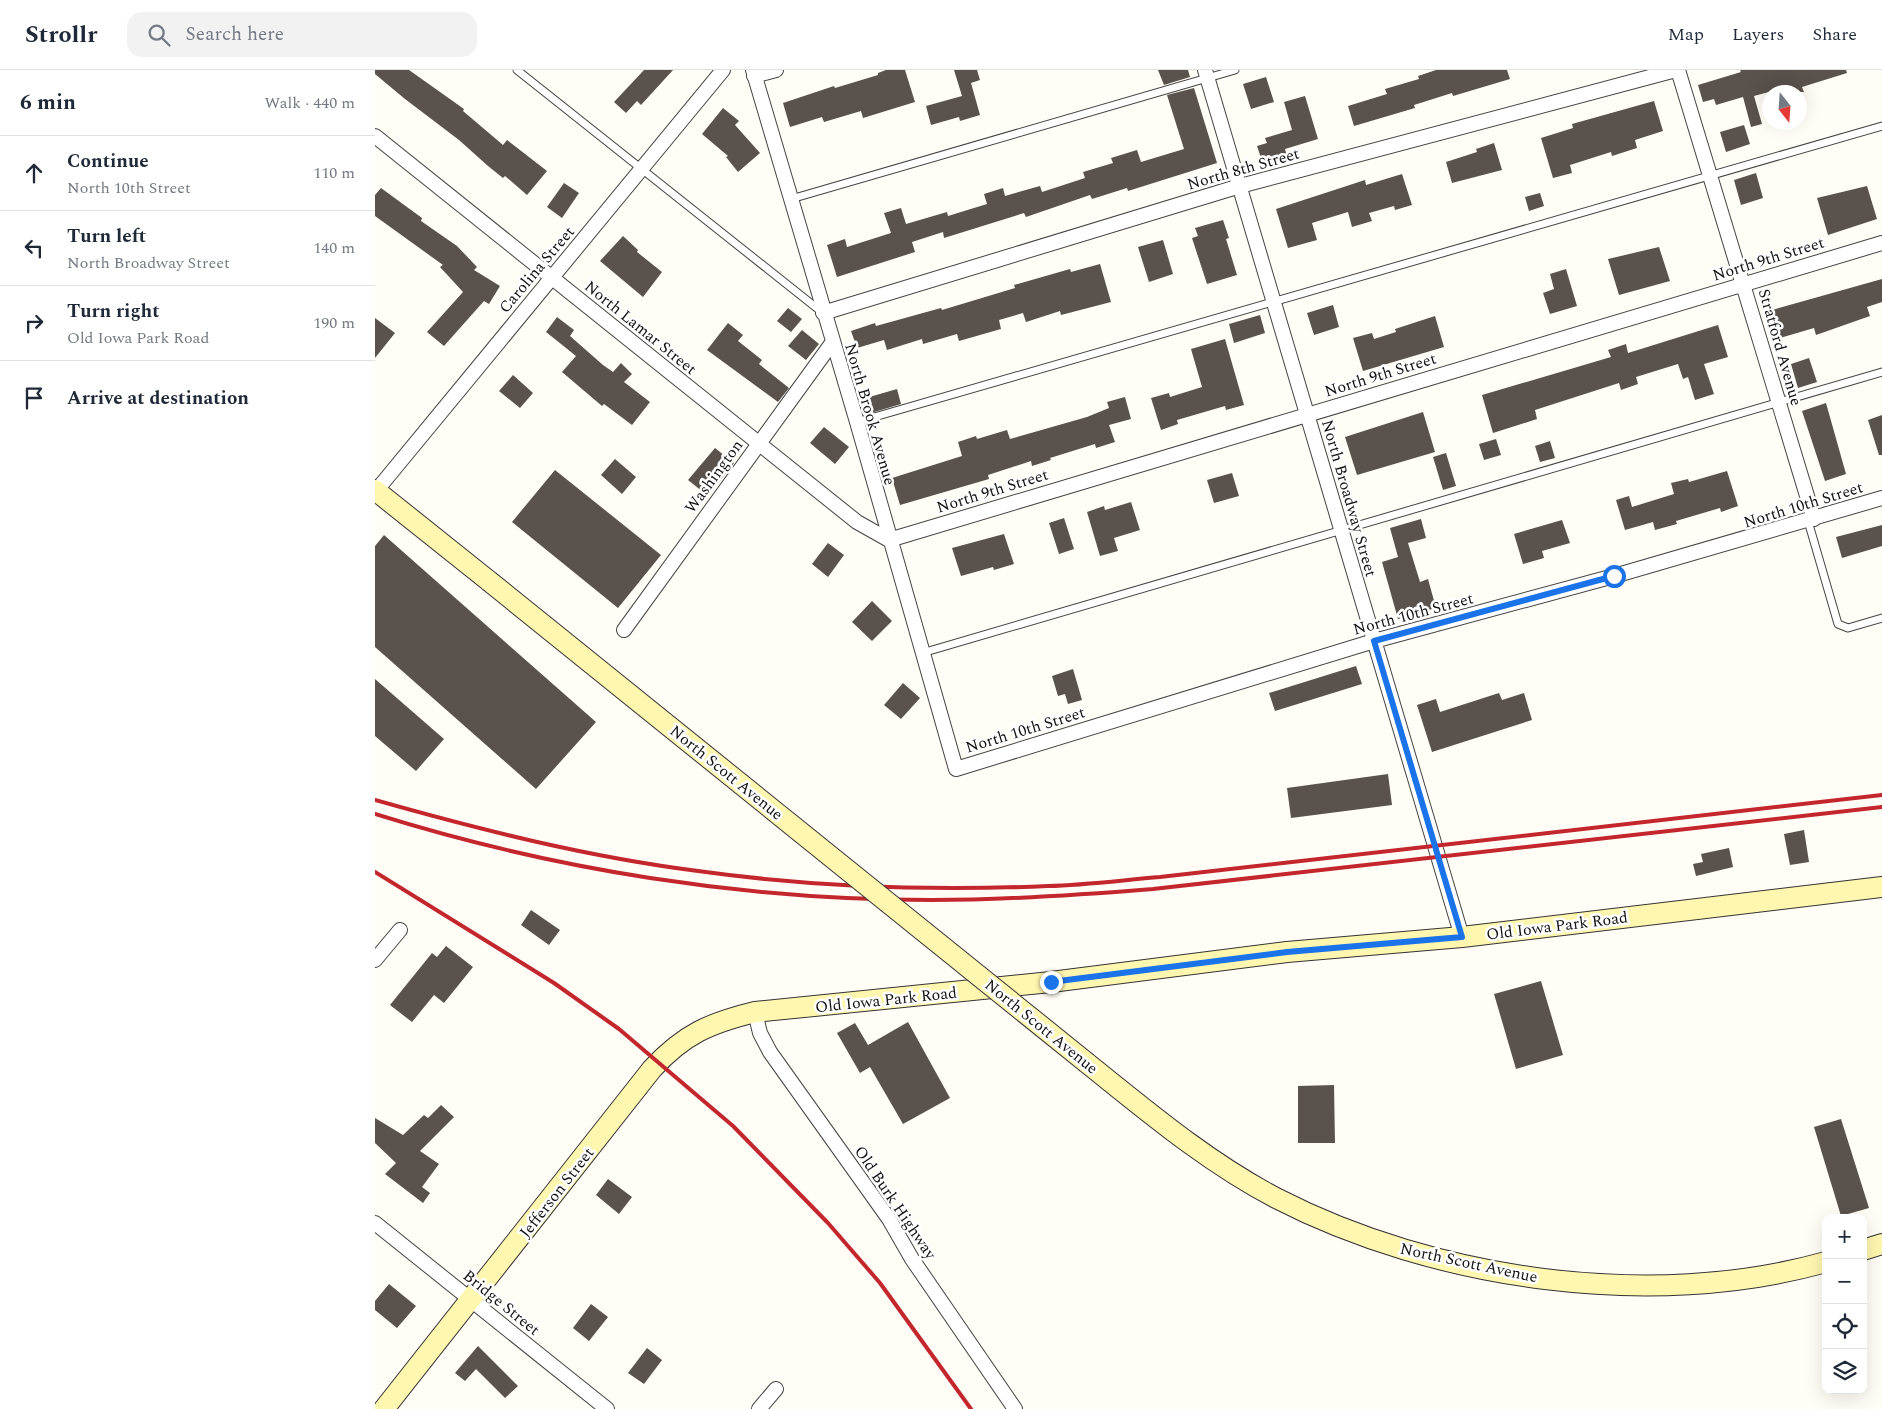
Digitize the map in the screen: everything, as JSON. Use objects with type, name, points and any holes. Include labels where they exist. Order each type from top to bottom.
[{"type":"main road","name":"North Scott Avenue","points":[[375,490],[1166,1126],[1212,1159],[1275,1197],[1324,1220],[1394,1246],[1446,1261],[1544,1278],[1630,1285],[1704,1284],[1738,1281],[1822,1263]]},
{"type":"main road","name":"Old Iowa Park Road","points":[[755,1012],[1051,982],[1287,952],[1462,937],[1882,887]]},
{"type":"main road","name":"Jefferson Street","points":[[385,1409],[652,1069],[671,1048],[703,1028],[755,1012]]},
{"type":"main road","points":[[1867,1249],[1882,1244]]},
{"type":"street","name":"Carolina Street","points":[[375,490],[723,70]]},
{"type":"street","points":[[753,73],[776,70]]},
{"type":"street","name":"Stratford Avenue","points":[[1677,70],[1745,284],[1811,520]]},
{"type":"street","name":"North 8th Street","points":[[823,314],[1240,186],[1677,70]]},
{"type":"street","name":"North Brook Avenue","points":[[753,73],[823,314],[857,422],[955,769]]},
{"type":"street","name":"North Broadway Street","points":[[1207,74],[1462,937]]},
{"type":"street","name":"North Lamar Street","points":[[375,136],[857,522],[889,540]]},
{"type":"street","name":"North 9th Street","points":[[889,540],[1882,243]]},
{"type":"street","name":"Washington","points":[[625,630],[758,443],[832,343]]},
{"type":"street","name":"North 10th Street","points":[[955,769],[1374,641],[1811,520],[1882,498]]},
{"type":"street","points":[[375,960],[399,930]]},
{"type":"street","name":"Old Burk Highway","points":[[755,1012],[760,1033],[770,1052],[889,1219],[912,1259],[1015,1409]]},
{"type":"street","name":"Bridge Street","points":[[375,1223],[607,1409]]},
{"type":"street","points":[[759,1409],[775,1389]]},
{"type":"lane","points":[[517,70],[823,314]]},
{"type":"lane","points":[[791,199],[1207,74],[1235,70]]},
{"type":"lane","points":[[857,422],[1882,126]]},
{"type":"lane","points":[[922,654],[1882,372]]},
{"type":"lane","points":[[1811,520],[1838,624],[1848,628],[1882,618]]},
{"type":"building","points":[[375,70],[409,70],[464,109],[463,111],[503,145],[507,140],[547,171],[527,195],[405,99],[375,74]]},
{"type":"building","points":[[644,70],[673,70],[641,105],[637,101],[626,113],[614,102]]},
{"type":"building","points":[[886,70],[905,70],[915,102],[863,118],[861,111],[824,122],[822,117],[790,127],[783,103],[834,86],[835,88],[878,75],[878,73]]},
{"type":"building","points":[[954,70],[977,70],[980,80],[971,83],[980,115],[960,121],[959,117],[931,125],[926,106],[962,96]]},
{"type":"building","points":[[1158,70],[1188,70],[1190,77],[1164,85]]},
{"type":"building","points":[[1436,70],[1507,70],[1510,79],[1453,96],[1452,93],[1414,105],[1415,108],[1354,126],[1348,106],[1387,94],[1385,89],[1419,79],[1418,76]]},
{"type":"building","points":[[1740,70],[1846,70],[1847,73],[1807,85],[1762,85],[1762,94],[1754,96],[1762,124],[1751,127],[1743,97],[1716,105],[1714,99],[1703,102],[1698,85],[1741,72]]},
{"type":"building","points":[[1266,77],[1274,102],[1251,109],[1243,84]]},
{"type":"building","points":[[1194,88],[1217,163],[1128,191],[1127,188],[1092,199],[1090,195],[1026,217],[1024,213],[944,238],[943,232],[912,242],[915,252],[837,277],[827,245],[845,239],[847,247],[891,233],[884,213],[901,208],[906,224],[947,212],[948,216],[987,204],[984,194],[1003,188],[1005,196],[1040,186],[1042,192],[1085,178],[1083,172],[1113,163],[1111,158],[1137,150],[1141,162],[1184,149],[1167,95]]},
{"type":"building","points":[[1305,96],[1318,139],[1285,149],[1287,156],[1263,164],[1257,146],[1267,143],[1265,138],[1292,130],[1284,102]]},
{"type":"building","points":[[1654,101],[1663,131],[1635,140],[1637,148],[1612,156],[1611,152],[1570,165],[1572,173],[1553,178],[1541,138],[1573,128],[1572,124]]},
{"type":"building","points":[[723,108],[739,121],[735,125],[760,153],[738,172],[726,157],[728,156],[702,134]]},
{"type":"building","points":[[1744,125],[1750,144],[1726,152],[1720,132]]},
{"type":"building","points":[[1494,143],[1502,170],[1452,183],[1446,162],[1477,152],[1476,149]]},
{"type":"building","points":[[1756,173],[1763,198],[1741,205],[1734,180]]},
{"type":"building","points":[[1402,174],[1412,205],[1395,210],[1394,206],[1369,213],[1372,221],[1352,227],[1348,212],[1312,223],[1317,240],[1288,248],[1276,209],[1365,180],[1366,185]]},
{"type":"building","points":[[564,183],[579,193],[562,218],[547,207]]},
{"type":"building","points":[[1867,186],[1877,219],[1828,235],[1817,198]]},
{"type":"building","points":[[381,188],[422,218],[421,221],[457,246],[477,267],[474,270],[500,286],[489,304],[484,301],[444,346],[427,332],[463,292],[440,267],[443,265],[375,216],[375,195]]},
{"type":"building","points":[[1540,193],[1544,206],[1529,211],[1525,197]]},
{"type":"building","points":[[1223,220],[1229,238],[1226,239],[1237,275],[1207,284],[1192,238],[1198,236],[1195,228]]},
{"type":"building","points":[[623,236],[638,250],[637,252],[662,272],[643,297],[600,261]]},
{"type":"building","points":[[1163,240],[1173,274],[1149,282],[1138,247]]},
{"type":"building","points":[[1659,247],[1670,281],[1619,295],[1608,259]]},
{"type":"building","points":[[1100,264],[1111,302],[1061,315],[1060,311],[1026,322],[1023,313],[999,320],[1001,329],[959,341],[957,334],[923,344],[922,339],[887,350],[884,340],[857,348],[851,331],[875,323],[876,326],[941,308],[942,310],[1015,288],[1014,285],[1070,269],[1071,272]]},
{"type":"building","points":[[1566,269],[1577,306],[1550,314],[1543,293],[1554,289],[1550,274]]},
{"type":"building","points":[[1882,279],[1882,302],[1867,307],[1870,316],[1816,335],[1814,328],[1780,338],[1772,310]]},
{"type":"building","points":[[1333,305],[1339,327],[1314,335],[1307,313]]},
{"type":"building","points":[[788,308],[802,319],[791,332],[777,321]]},
{"type":"building","points":[[1260,315],[1265,333],[1234,343],[1229,324]]},
{"type":"building","points":[[1435,316],[1444,347],[1363,371],[1353,338],[1372,333],[1374,339],[1396,332],[1395,329]]},
{"type":"building","points":[[557,317],[574,330],[570,336],[603,365],[613,372],[621,363],[632,374],[624,382],[650,402],[632,425],[604,404],[602,406],[562,372],[576,356],[546,332]]},
{"type":"building","points":[[375,318],[395,333],[375,358]]},
{"type":"building","points":[[728,323],[743,335],[738,341],[762,360],[759,364],[789,388],[778,402],[707,350]]},
{"type":"building","points":[[1718,325],[1728,357],[1704,364],[1714,394],[1695,400],[1688,377],[1683,379],[1678,364],[1636,377],[1638,384],[1621,390],[1619,383],[1535,410],[1537,419],[1493,433],[1482,395],[1611,357],[1608,350],[1626,344],[1628,353]]},
{"type":"building","points":[[802,330],[819,344],[806,360],[788,346]]},
{"type":"building","points":[[1225,339],[1244,405],[1226,410],[1225,406],[1177,420],[1178,424],[1161,430],[1151,398],[1169,393],[1170,397],[1202,387],[1191,349]]},
{"type":"building","points":[[1809,358],[1817,382],[1798,388],[1791,364]]},
{"type":"building","points":[[513,375],[533,393],[520,408],[499,391]]},
{"type":"building","points":[[897,389],[901,404],[871,413],[866,398]]},
{"type":"building","points":[[1125,397],[1131,419],[1109,425],[1115,442],[1096,448],[1095,444],[1050,458],[1051,460],[1032,466],[1031,461],[988,475],[989,479],[900,505],[892,478],[962,456],[958,442],[976,436],[977,439],[1007,430],[1010,439],[1087,417],[1109,408],[1107,402]]},
{"type":"building","points":[[1826,403],[1846,474],[1825,481],[1802,411]]},
{"type":"building","points":[[1423,412],[1435,452],[1357,475],[1345,437]]},
{"type":"building","points":[[1882,415],[1882,455],[1879,455],[1868,420]]},
{"type":"building","points":[[824,427],[849,447],[835,464],[810,443]]},
{"type":"building","points":[[1496,439],[1501,455],[1484,460],[1479,444]]},
{"type":"building","points":[[1550,441],[1555,458],[1540,462],[1535,446]]},
{"type":"building","points":[[715,448],[734,463],[708,496],[688,480]]},
{"type":"building","points":[[1446,453],[1456,486],[1443,490],[1433,457]]},
{"type":"building","points":[[615,459],[636,477],[622,494],[601,475]]},
{"type":"building","points":[[555,470],[661,555],[618,608],[512,522]]},
{"type":"building","points":[[1727,471],[1738,506],[1721,512],[1720,508],[1676,521],[1677,524],[1655,530],[1653,522],[1625,530],[1616,500],[1629,496],[1632,507],[1674,494],[1671,483],[1688,479],[1689,482]]},
{"type":"building","points":[[1232,473],[1239,496],[1214,503],[1207,480]]},
{"type":"building","points":[[1131,502],[1140,530],[1114,538],[1118,551],[1100,556],[1087,512],[1104,506],[1105,510]]},
{"type":"building","points":[[1064,518],[1074,549],[1059,554],[1049,523]]},
{"type":"building","points":[[1421,519],[1426,538],[1408,543],[1420,582],[1428,579],[1436,608],[1398,619],[1382,562],[1398,557],[1390,528]]},
{"type":"building","points":[[1562,520],[1570,543],[1542,551],[1544,558],[1523,564],[1514,534]]},
{"type":"building","points":[[1882,525],[1882,546],[1842,558],[1836,537]]},
{"type":"building","points":[[1004,534],[1014,564],[994,570],[993,567],[961,576],[952,548]]},
{"type":"building","points":[[384,535],[596,722],[536,789],[375,647],[375,546]]},
{"type":"building","points":[[828,543],[844,555],[828,577],[812,564]]},
{"type":"building","points":[[872,601],[892,621],[872,641],[852,622]]},
{"type":"building","points":[[1356,666],[1362,684],[1275,711],[1269,693]]},
{"type":"building","points":[[1073,669],[1082,700],[1068,704],[1065,694],[1058,696],[1052,676]]},
{"type":"building","points":[[375,679],[444,739],[416,771],[375,736]]},
{"type":"building","points":[[903,683],[920,698],[901,719],[884,705]]},
{"type":"building","points":[[1499,693],[1502,700],[1524,693],[1532,720],[1432,752],[1417,705],[1436,699],[1440,712]]},
{"type":"building","points":[[1388,774],[1392,805],[1291,818],[1287,788]]},
{"type":"building","points":[[1804,830],[1809,862],[1790,865],[1784,834]]},
{"type":"building","points":[[1729,848],[1733,867],[1696,876],[1693,864],[1703,862],[1701,854]]},
{"type":"building","points":[[531,910],[560,930],[549,945],[521,925]]},
{"type":"building","points":[[446,946],[473,967],[444,1003],[434,995],[412,1022],[390,1005],[432,953],[437,957]]},
{"type":"building","points":[[1541,981],[1563,1055],[1516,1069],[1494,994]]},
{"type":"building","points":[[908,1022],[950,1098],[903,1124],[870,1067],[860,1073],[837,1033],[855,1023],[868,1045]]},
{"type":"building","points":[[1334,1085],[1335,1143],[1298,1143],[1298,1086]]},
{"type":"building","points":[[441,1105],[454,1117],[420,1151],[439,1164],[422,1187],[430,1193],[423,1203],[385,1174],[396,1163],[375,1143],[375,1118],[403,1135],[424,1115],[428,1118]]},
{"type":"building","points":[[1841,1119],[1869,1208],[1848,1214],[1840,1214],[1814,1127]]},
{"type":"building","points":[[608,1179],[632,1197],[619,1214],[596,1195]]},
{"type":"building","points":[[389,1284],[416,1306],[397,1328],[375,1310],[375,1301]]},
{"type":"building","points":[[591,1304],[608,1317],[589,1341],[573,1328]]},
{"type":"building","points":[[478,1346],[518,1386],[505,1398],[476,1369],[465,1381],[455,1373]]},
{"type":"building","points":[[647,1348],[662,1360],[644,1384],[628,1373]]},
{"type":"railway","points":[[375,800],[535,842],[657,865],[785,881],[917,888],[961,888],[1090,884],[1160,877],[1882,795]]},
{"type":"railway","points":[[375,814],[511,851],[580,866],[650,878],[720,888],[791,894],[861,899],[932,900],[1043,897],[1153,889],[1882,807]]},
{"type":"railway","points":[[375,872],[554,983],[619,1029],[733,1126],[828,1223],[880,1283],[971,1409]]},
{"type":"route","points":[[1051,982],[1287,952],[1462,937],[1374,641],[1614,576]]}]
